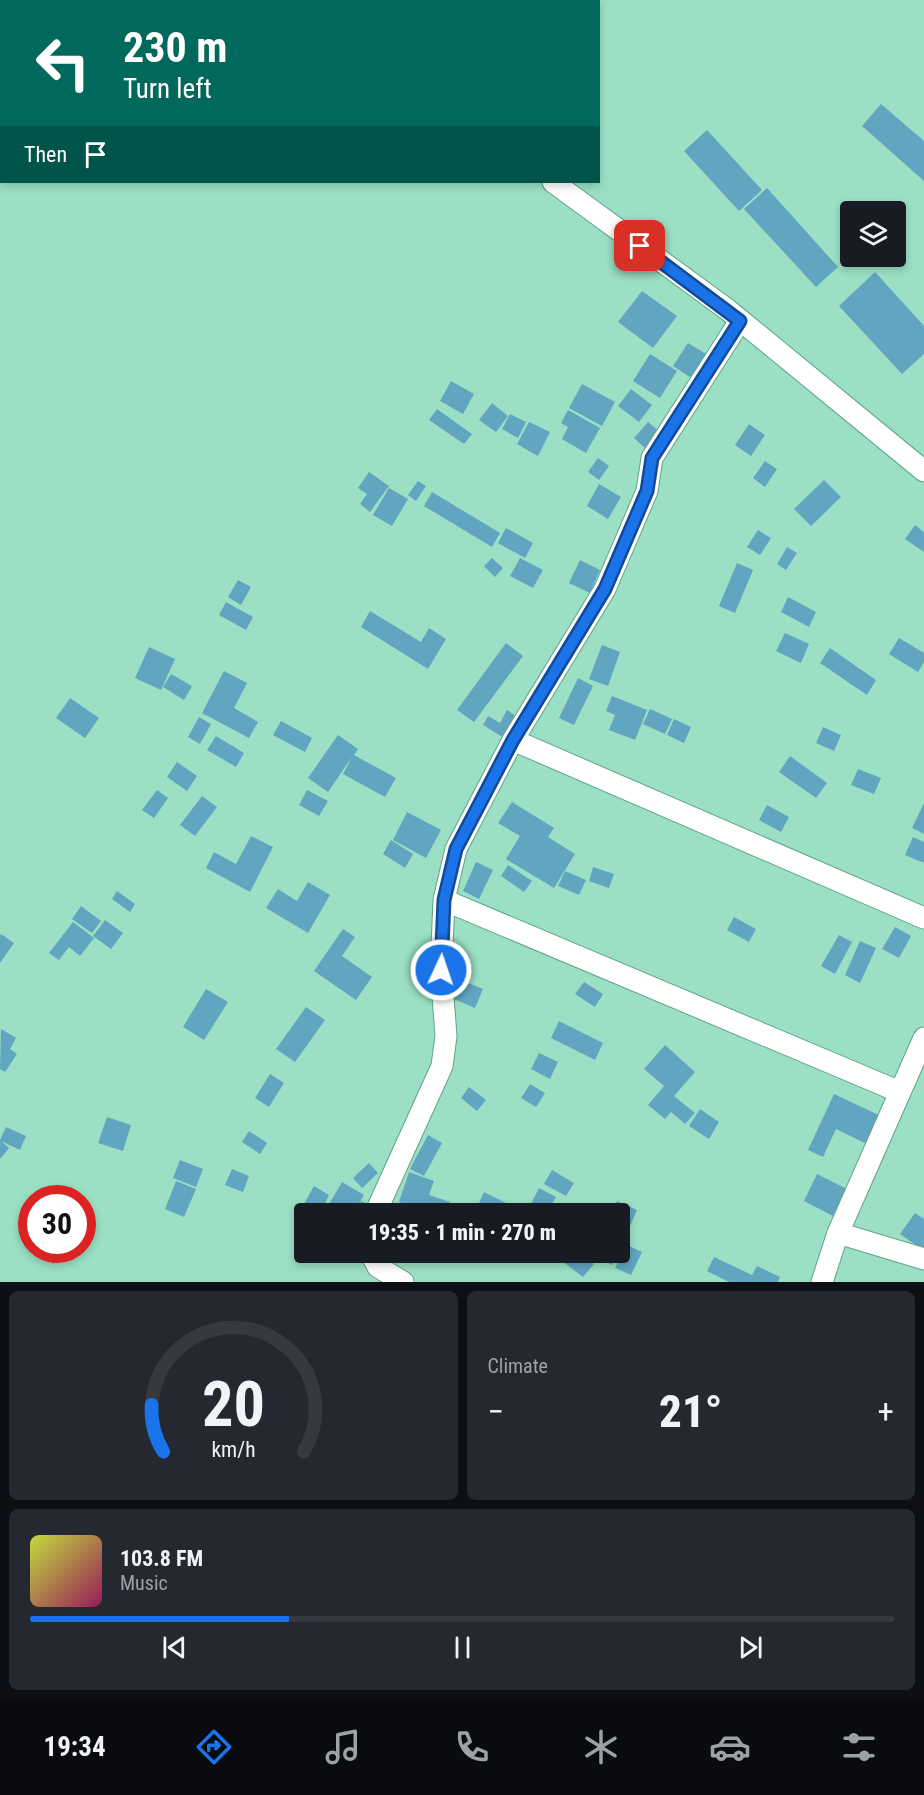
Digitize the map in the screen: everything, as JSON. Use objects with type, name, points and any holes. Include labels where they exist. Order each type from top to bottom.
[{"type":"street","points":[[554,183],[740,321],[924,471]]},
{"type":"street","points":[[380,1203],[442,1066],[446,1036],[441,970],[444,900],[456,849],[513,740],[605,589],[647,491],[652,458],[740,321]]},
{"type":"street","points":[[513,740],[924,918]]},
{"type":"street","points":[[444,900],[900,1092]]},
{"type":"street","points":[[822,1282],[838,1233],[924,1038]]},
{"type":"street","points":[[838,1233],[924,1259]]},
{"type":"street","points":[[376,1263],[378,1267],[403,1282]]},
{"type":"building","points":[[881,104],[924,141],[924,181],[862,126]]},
{"type":"building","points":[[707,130],[762,190],[739,211],[684,151]]},
{"type":"building","points":[[767,188],[838,267],[816,287],[744,209]]},
{"type":"building","points":[[875,272],[924,326],[924,354],[902,374],[839,306]]},
{"type":"building","points":[[642,291],[677,316],[653,348],[618,322]]},
{"type":"building","points":[[688,343],[711,357],[696,381],[673,366]]},
{"type":"building","points":[[650,354],[677,371],[660,398],[633,381]]},
{"type":"building","points":[[451,381],[474,394],[463,414],[440,401]]},
{"type":"building","points":[[582,384],[615,402],[602,426],[569,408]]},
{"type":"building","points":[[631,389],[652,405],[639,422],[618,406]]},
{"type":"building","points":[[492,403],[508,416],[496,432],[479,420]]},
{"type":"building","points":[[437,409],[472,434],[464,444],[429,420]]},
{"type":"building","points":[[568,410],[600,428],[586,453],[562,439],[568,427],[561,423]]},
{"type":"building","points":[[510,414],[526,422],[518,438],[502,429]]},
{"type":"building","points":[[529,422],[550,432],[538,456],[517,444]]},
{"type":"building","points":[[648,422],[659,431],[645,448],[634,438]]},
{"type":"building","points":[[749,424],[765,435],[751,456],[735,445]]},
{"type":"building","points":[[598,458],[609,466],[599,480],[588,472]]},
{"type":"building","points":[[765,461],[777,469],[765,487],[753,478]]},
{"type":"building","points":[[369,472],[389,486],[370,512],[360,504],[367,494],[358,488]]},
{"type":"building","points":[[824,480],[841,497],[811,526],[794,509]]},
{"type":"building","points":[[418,481],[426,486],[416,501],[408,495]]},
{"type":"building","points":[[599,484],[621,497],[608,519],[587,506]]},
{"type":"building","points":[[389,488],[408,499],[392,526],[373,515]]},
{"type":"building","points":[[432,492],[500,533],[492,547],[424,506]]},
{"type":"building","points":[[915,525],[924,532],[924,552],[905,539]]},
{"type":"building","points":[[506,528],[533,543],[525,558],[498,543]]},
{"type":"building","points":[[758,530],[771,538],[760,555],[747,547]]},
{"type":"building","points":[[787,547],[797,553],[786,570],[777,564]]},
{"type":"building","points":[[492,558],[503,568],[495,577],[484,566]]},
{"type":"building","points":[[520,558],[543,570],[533,588],[510,576]]},
{"type":"building","points":[[580,560],[600,570],[590,593],[569,583]]},
{"type":"building","points":[[737,563],[753,570],[735,613],[719,606]]},
{"type":"building","points":[[238,580],[251,587],[241,605],[228,597]]},
{"type":"building","points":[[788,597],[816,612],[809,627],[781,612]]},
{"type":"building","points":[[226,602],[253,617],[246,630],[219,615]]},
{"type":"building","points":[[370,611],[421,642],[429,628],[446,639],[428,669],[361,627]]},
{"type":"building","points":[[785,633],[809,644],[801,663],[776,651]]},
{"type":"building","points":[[899,638],[924,653],[924,662],[918,672],[889,654]]},
{"type":"building","points":[[506,643],[523,656],[474,722],[457,710]]},
{"type":"building","points":[[602,645],[620,652],[608,686],[589,679]]},
{"type":"building","points":[[149,647],[175,659],[161,690],[135,678]]},
{"type":"building","points":[[830,648],[876,680],[867,695],[820,663]]},
{"type":"building","points":[[224,671],[247,683],[234,708],[258,722],[249,738],[202,713]]},
{"type":"building","points":[[171,674],[192,686],[184,700],[163,687]]},
{"type":"building","points":[[578,678],[593,686],[574,725],[559,718]]},
{"type":"building","points":[[612,696],[647,710],[635,740],[609,730],[615,715],[606,711]]},
{"type":"building","points":[[70,698],[99,718],[85,738],[56,718]]},
{"type":"building","points":[[650,709],[672,719],[665,734],[643,724]]},
{"type":"building","points":[[507,710],[519,718],[506,739],[483,725],[488,716],[500,723]]},
{"type":"building","points":[[199,717],[211,724],[200,744],[188,737]]},
{"type":"building","points":[[674,719],[691,727],[684,743],[667,735]]},
{"type":"building","points":[[281,721],[312,738],[305,752],[273,735]]},
{"type":"building","points":[[823,727],[841,735],[834,751],[816,743]]},
{"type":"building","points":[[338,735],[358,749],[354,755],[396,778],[385,797],[343,774],[352,757],[328,792],[308,778]]},
{"type":"building","points":[[216,736],[244,753],[236,767],[207,750]]},
{"type":"building","points":[[790,756],[827,783],[816,798],[779,772]]},
{"type":"building","points":[[177,762],[197,776],[187,791],[167,777]]},
{"type":"building","points":[[858,769],[881,778],[874,794],[851,785]]},
{"type":"building","points":[[157,790],[168,798],[154,818],[142,810]]},
{"type":"building","points":[[307,790],[328,801],[319,816],[299,805]]},
{"type":"building","points":[[202,796],[217,807],[195,836],[180,825]]},
{"type":"building","points":[[512,802],[554,828],[548,837],[575,854],[554,888],[506,859],[520,836],[498,823]]},
{"type":"building","points":[[924,803],[924,834],[912,828]]},
{"type":"building","points":[[767,805],[789,817],[781,832],[759,820]]},
{"type":"building","points":[[407,812],[441,830],[426,858],[393,840]]},
{"type":"building","points":[[251,836],[273,847],[250,892],[206,868],[214,852],[236,864]]},
{"type":"building","points":[[913,837],[924,842],[924,863],[905,855]]},
{"type":"building","points":[[391,840],[413,854],[405,868],[383,854]]},
{"type":"building","points":[[476,862],[493,870],[479,899],[463,891]]},
{"type":"building","points":[[508,865],[532,881],[524,892],[501,876]]},
{"type":"building","points":[[593,867],[614,874],[609,888],[589,881]]},
{"type":"building","points":[[565,871],[586,880],[579,895],[558,886]]},
{"type":"building","points":[[308,882],[330,895],[308,933],[266,908],[278,889],[297,901]]},
{"type":"building","points":[[117,891],[135,904],[130,912],[112,899]]},
{"type":"building","points":[[81,906],[101,921],[92,933],[72,919]]},
{"type":"building","points":[[734,917],[756,929],[749,942],[727,930]]},
{"type":"building","points":[[105,920],[123,933],[111,949],[93,936]]},
{"type":"building","points":[[73,922],[94,938],[80,956],[69,947],[59,960],[49,953]]},
{"type":"building","points":[[895,927],[911,936],[899,958],[882,949]]},
{"type":"building","points":[[343,929],[355,937],[342,956],[372,977],[356,1000],[314,971]]},
{"type":"building","points":[[1,934],[14,943],[0,963],[0,936]]},
{"type":"building","points":[[839,935],[852,942],[835,974],[821,966]]},
{"type":"building","points":[[860,941],[876,948],[860,983],[845,975]]},
{"type":"building","points":[[461,980],[483,989],[475,1008],[454,999]]},
{"type":"building","points":[[584,982],[603,994],[595,1007],[575,994]]},
{"type":"building","points":[[206,989],[228,1002],[204,1040],[183,1027]]},
{"type":"building","points":[[306,1007],[325,1020],[295,1062],[276,1049]]},
{"type":"building","points":[[559,1021],[603,1043],[595,1060],[551,1038]]},
{"type":"building","points":[[1,1029],[16,1038],[10,1049],[17,1054],[5,1072],[0,1069]]},
{"type":"building","points":[[665,1045],[695,1072],[674,1096],[695,1113],[685,1124],[671,1112],[665,1119],[648,1105],[664,1086],[644,1069]]},
{"type":"building","points":[[539,1053],[558,1062],[550,1079],[531,1069]]},
{"type":"building","points":[[270,1074],[284,1083],[269,1107],[255,1098]]},
{"type":"building","points":[[530,1084],[545,1093],[536,1107],[521,1098]]},
{"type":"building","points":[[469,1087],[486,1100],[477,1111],[461,1098]]},
{"type":"building","points":[[834,1094],[883,1117],[869,1145],[836,1129],[823,1157],[808,1150]]},
{"type":"building","points":[[700,1109],[719,1122],[709,1139],[689,1126]]},
{"type":"building","points":[[107,1117],[131,1125],[123,1151],[98,1143]]},
{"type":"building","points":[[6,1127],[26,1136],[20,1150],[1,1141],[9,1148],[0,1159],[0,1140]]},
{"type":"building","points":[[249,1131],[267,1143],[260,1154],[242,1142]]},
{"type":"building","points":[[428,1135],[442,1143],[424,1176],[410,1169]]},
{"type":"building","points":[[180,1160],[203,1169],[196,1187],[173,1178]]},
{"type":"building","points":[[369,1163],[378,1173],[362,1188],[353,1178]]},
{"type":"building","points":[[232,1169],[249,1176],[243,1192],[225,1185]]},
{"type":"building","points":[[552,1170],[574,1183],[566,1196],[544,1184]]},
{"type":"building","points":[[409,1172],[434,1181],[429,1195],[450,1202],[402,1203],[399,1202]]},
{"type":"building","points":[[817,1174],[847,1189],[833,1216],[804,1201]]},
{"type":"building","points":[[176,1181],[196,1189],[184,1217],[165,1209]]},
{"type":"building","points":[[342,1182],[364,1195],[359,1203],[330,1203]]},
{"type":"building","points":[[314,1186],[329,1195],[325,1203],[304,1203]]},
{"type":"building","points":[[539,1188],[556,1197],[552,1203],[532,1203]]},
{"type":"building","points":[[484,1192],[506,1203],[479,1203]]},
{"type":"building","points":[[630,1207],[637,1210],[630,1226]]},
{"type":"building","points":[[915,1213],[924,1219],[924,1251],[900,1234]]},
{"type":"building","points":[[630,1246],[642,1252],[631,1275],[615,1268],[618,1263],[630,1263]]},
{"type":"building","points":[[714,1257],[752,1275],[757,1266],[780,1277],[778,1282],[729,1282],[707,1271]]},
{"type":"building","points":[[565,1263],[593,1263],[583,1277]]},
{"type":"route","points":[[441,970],[444,900],[456,849],[513,740],[605,589],[647,491],[652,458],[740,321],[640,246]]}]
